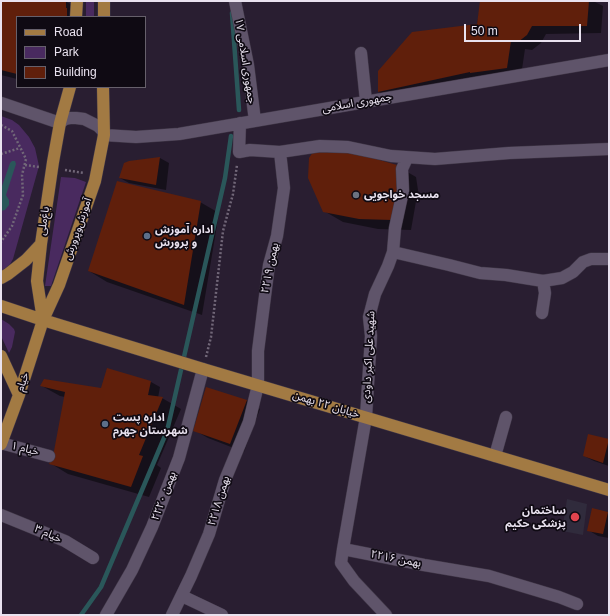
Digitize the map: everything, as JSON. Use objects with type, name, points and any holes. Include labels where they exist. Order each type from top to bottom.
[{"type":"main road","points":[[76,16],[77,1]]},
{"type":"main road","points":[[104,1],[104,16]]},
{"type":"main road","name":"باغ‌ملی","points":[[43,320],[37,281],[41,244],[60,123],[70,88]]},
{"type":"main road","name":"آموزش‌و‌پرورش","points":[[43,320],[59,285],[95,181],[104,135],[103,88]]},
{"type":"main road","points":[[1,278],[26,260],[41,244]]},
{"type":"main road","points":[[37,281],[42,288],[47,290],[59,285]]},
{"type":"main road","name":"خیابان ۲۲ بهمن","points":[[1,306],[203,369],[609,490]]},
{"type":"main road","name":"خیام","points":[[1,443],[19,395],[43,320]]},
{"type":"main road","points":[[1,356],[19,395]]},
{"type":"street","name":"جمهوری اسلامی ۱۷","points":[[235,1],[248,65],[255,121]]},
{"type":"street","points":[[361,53],[366,101]]},
{"type":"street","name":"جمهوری اسلامی","points":[[104,135],[136,137],[179,134],[609,60]]},
{"type":"street","points":[[1,103],[60,123],[65,119],[70,118],[84,119],[98,126],[103,131],[104,135]]},
{"type":"street","points":[[240,123],[239,152],[250,150],[280,152],[320,146],[348,147],[391,156],[435,159],[509,153],[609,149]]},
{"type":"street","name":"۲۲بهمن ۱۹","points":[[258,385],[258,351],[269,264],[277,236],[284,188],[280,152]]},
{"type":"street","name":"شهید علی اکبر داودی","points":[[366,417],[371,336],[369,317],[375,294],[388,266],[392,252],[395,228],[403,191],[402,169],[407,158]]},
{"type":"street","points":[[392,252],[480,273],[506,275],[543,281],[562,278],[573,272],[582,262],[591,259],[609,259]]},
{"type":"street","points":[[542,314],[545,293],[543,281]]},
{"type":"street","name":"۲۲بهمن ۲۰","points":[[106,615],[132,570],[152,527],[179,458],[203,369]]},
{"type":"street","name":"۲۲بهمن ۱۸","points":[[172,615],[192,576],[209,534],[224,480],[249,422],[258,385]]},
{"type":"street","points":[[495,456],[506,416]]},
{"type":"street","points":[[366,417],[342,549],[341,563],[354,581],[386,615]]},
{"type":"street","name":"خیام ۱","points":[[1,443],[49,456]]},
{"type":"street","name":"خیام ۳","points":[[1,515],[65,541],[92,558]]},
{"type":"street","name":"۲۲بهمن ۱۶","points":[[342,549],[489,576],[560,597],[577,604]]},
{"type":"street","points":[[182,596],[222,615]]},
{"type":"path","points":[[1,125],[12,131],[26,159],[22,175],[23,195],[12,226],[1,242]]},
{"type":"path","points":[[1,154],[20,148]]},
{"type":"path","points":[[203,369],[211,337],[223,230],[233,194],[239,152]]},
{"type":"shaded area","points":[[12,161],[15,161],[16,164],[6,195],[9,200],[9,205],[5,210],[1,211],[1,189]]},
{"type":"shaded area","name":"ساختمان پزشکی حکیم","points":[[567,499],[587,504],[583,535],[562,531]]},
{"type":"green space","points":[[86,1],[94,1],[94,16],[86,16]]},
{"type":"green space","points":[[1,116],[12,120],[19,125],[29,137],[35,148],[39,166],[13,259],[9,266],[1,274]]},
{"type":"green space","points":[[61,177],[75,178],[86,182],[51,286],[45,286]]},
{"type":"green space","points":[[1,319],[9,324],[15,332],[12,347],[9,353],[1,336]]},
{"type":"building","points":[[1,1],[66,1],[67,16],[16,16],[16,74],[1,70]]},
{"type":"building","points":[[480,1],[589,1],[587,26],[532,26],[527,35],[518,42],[511,41],[507,68],[470,72],[378,92],[378,71],[412,32],[477,24]]},
{"type":"building","name":"مسجد خواجویی","points":[[329,150],[355,153],[397,165],[400,179],[392,220],[359,219],[323,212],[308,178],[309,158],[313,152]]},
{"type":"building","points":[[160,157],[156,185],[119,178],[124,163]]},
{"type":"building","name":"اداره آموزش و پرورش","points":[[117,181],[201,201],[184,305],[88,271]]},
{"type":"building","name":"اداره پست شهرستان جهرم","points":[[107,368],[151,381],[148,395],[163,397],[139,455],[143,456],[131,487],[49,464],[54,451],[65,392],[40,386],[44,379],[101,388]]},
{"type":"building","points":[[206,387],[247,400],[230,444],[193,431]]},
{"type":"building","points":[[588,434],[609,439],[603,463],[583,456]]},
{"type":"building","points":[[592,508],[608,512],[603,534],[587,531]]},
{"type":"waterway","points":[[232,13],[239,110]]},
{"type":"waterway","points":[[81,615],[101,587],[167,431],[225,178],[231,136]]},
{"type":"place","name":"مسجد خواجویی","points":[[356,195]]},
{"type":"place","name":"اداره آموزش و پرورش","points":[[147,236]]},
{"type":"place","name":"اداره پست شهرستان جهرم","points":[[105,424]]},
{"type":"place","name":"ساختمان پزشکی حکیم","points":[[575,517]]}]
